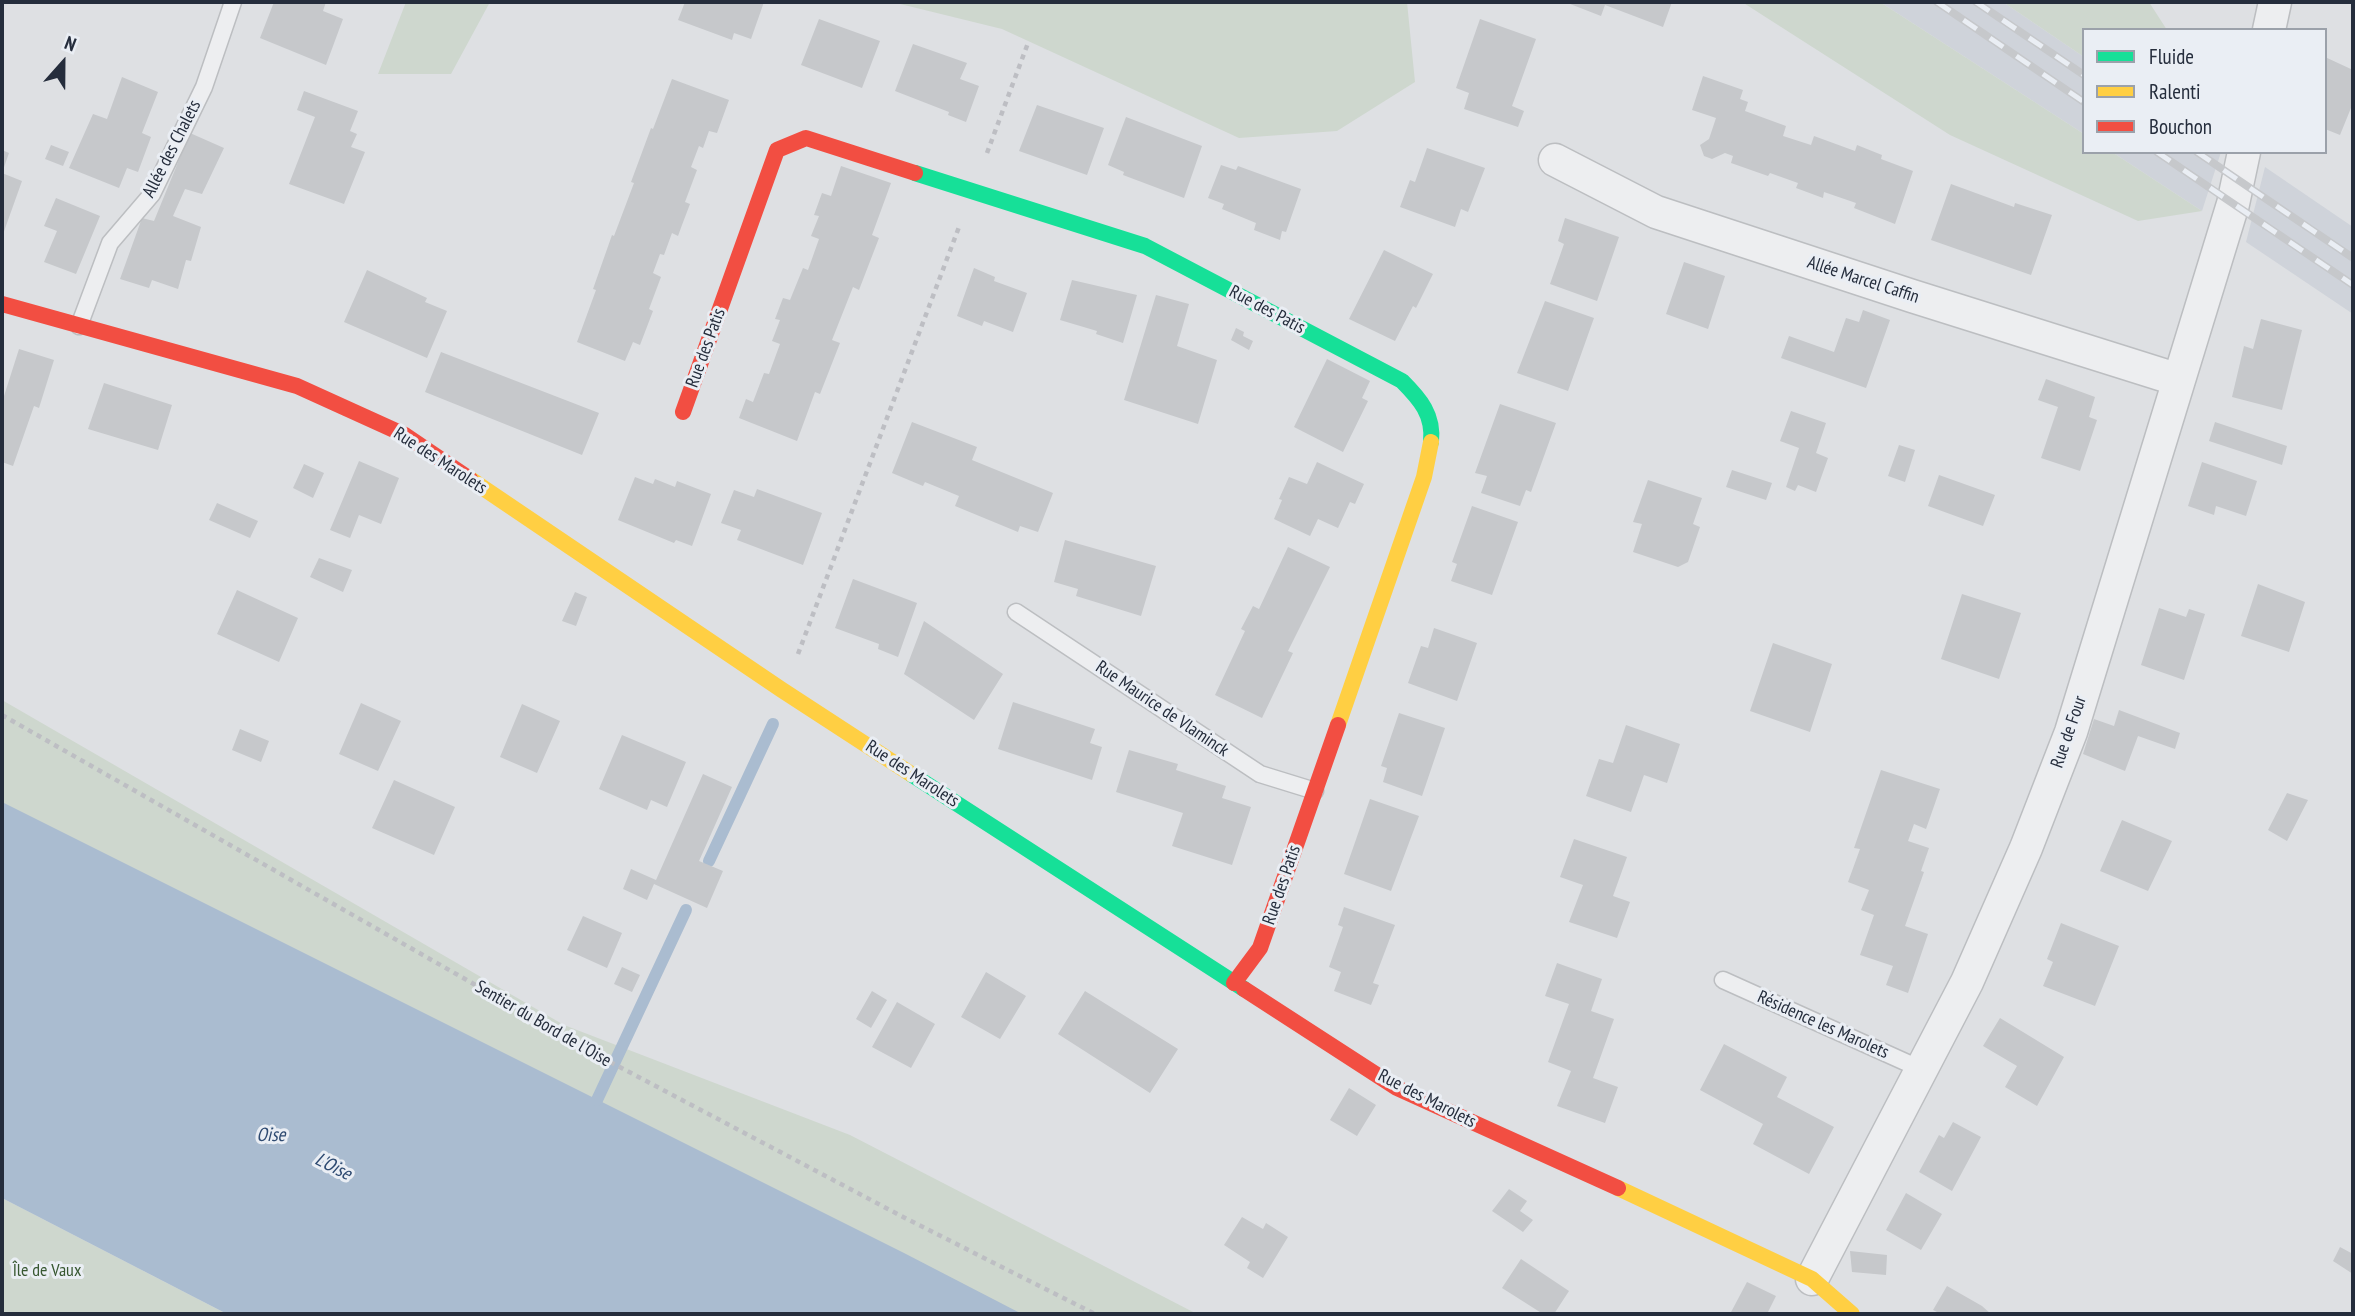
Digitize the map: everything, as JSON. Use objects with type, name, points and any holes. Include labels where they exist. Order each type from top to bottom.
[{"type":"street","points":[[2269,28],[2275,2]]},
{"type":"street","name":"Rue des Patis","points":[[683,412],[777,150],[806,138],[1145,246],[1402,381],[1419,397],[1431,417],[1432,442],[1424,477],[1260,948],[1234,983]]},
{"type":"street","name":"Rue de Four","points":[[1812,1279],[1923,1070],[1983,946],[2026,848],[2071,732],[2233,204],[2244,154]]},
{"type":"street","name":"Allée Marcel Caffin","points":[[1555,160],[1656,212],[2179,380]]},
{"type":"street","name":"Rue des Marolets","points":[[2,304],[297,386],[405,435],[782,690],[1397,1088],[1756,1251],[1812,1279],[1852,1314]]},
{"type":"lane","name":"Allée des Chalets","points":[[79,326],[110,243],[152,194],[204,88],[233,2]]},
{"type":"lane","name":"Rue Maurice de Vlaminck","points":[[1016,612],[1260,774],[1316,791]]},
{"type":"lane","name":"Résidence les Marolets","points":[[1723,980],[1923,1070]]},
{"type":"path","points":[[782,690],[1028,43]]},
{"type":"path","name":"Sentier du Bord de l'Oise","points":[[2,715],[614,1064],[905,1218],[1095,1314]]},
{"type":"shaded area","points":[[1880,2],[2003,2],[2082,56],[2082,133]]},
{"type":"shaded area","points":[[2115,154],[2220,154],[2202,211]]},
{"type":"shaded area","points":[[2265,167],[2353,227],[2353,314],[2246,242]]},
{"type":"green space","points":[[406,2],[490,2],[451,74],[378,74]]},
{"type":"green space","points":[[892,2],[1407,2],[1415,82],[1337,131],[1239,138],[1002,29]]},
{"type":"green space","points":[[1742,2],[1880,2],[2082,133],[2082,154],[2115,154],[2202,211],[2138,221],[1950,135]]},
{"type":"green space","points":[[2003,2],[2149,2],[2166,28],[2082,28],[2082,56]]},
{"type":"green space","points":[[2,700],[564,1025],[850,1135],[1197,1314],[1015,1314],[2,804]]},
{"type":"green space","name":"Île de Vaux","points":[[2,1198],[227,1314],[2,1314]]},
{"type":"water","name":"Oise","points":[[2,802],[1022,1314],[227,1314],[2,1198]]},
{"type":"building","points":[[274,2],[326,2],[323,11],[343,19],[326,65],[260,38]]},
{"type":"building","points":[[685,2],[764,2],[751,39],[734,33],[732,40],[678,20]]},
{"type":"building","points":[[1565,2],[1672,2],[1663,27],[1605,5],[1601,16]]},
{"type":"building","points":[[819,19],[880,41],[862,88],[801,65]]},
{"type":"building","points":[[1480,19],[1536,39],[1512,106],[1524,111],[1518,127],[1464,109],[1469,93],[1456,88]]},
{"type":"building","points":[[913,44],[967,63],[960,79],[979,86],[966,122],[948,115],[949,112],[895,91]]},
{"type":"building","points":[[2327,58],[2353,70],[2353,103],[2340,135],[2327,130]]},
{"type":"building","points":[[1703,76],[1743,90],[1740,99],[1748,102],[1745,111],[1786,126],[1783,136],[1811,145],[1814,136],[1855,151],[1857,145],[1882,155],[1881,159],[1913,171],[1895,224],[1854,208],[1856,203],[1824,192],[1823,198],[1796,188],[1798,183],[1731,163],[1733,156],[1725,153],[1712,159],[1704,156],[1700,145],[1709,139],[1716,118],[1692,110]]},
{"type":"building","points":[[122,77],[158,92],[142,133],[151,137],[138,172],[127,168],[119,188],[69,168],[93,114],[107,119]]},
{"type":"building","points":[[672,79],[729,100],[717,133],[709,131],[703,148],[699,146],[691,167],[697,170],[685,202],[690,204],[678,236],[672,233],[664,255],[660,254],[653,273],[661,277],[649,309],[653,311],[640,345],[633,342],[625,361],[577,342],[612,235],[614,236],[634,183],[631,182]]},
{"type":"building","points":[[304,91],[358,111],[350,131],[357,134],[351,147],[365,152],[344,204],[289,184],[315,117],[297,110]]},
{"type":"building","points":[[1037,105],[1104,128],[1087,175],[1019,151]]},
{"type":"building","points":[[1126,117],[1202,146],[1184,198],[1123,175],[1124,172],[1108,165]]},
{"type":"building","points":[[190,133],[224,148],[202,194],[185,189],[173,216],[201,227],[191,261],[186,260],[178,289],[152,280],[149,288],[120,279],[142,218],[154,221]]},
{"type":"building","points":[[51,145],[69,152],[63,166],[45,159]]},
{"type":"building","points":[[1427,148],[1485,168],[1468,212],[1461,209],[1455,227],[1400,207],[1410,180],[1415,182]]},
{"type":"building","points":[[2,150],[9,153],[2,173]]},
{"type":"building","points":[[1221,165],[1236,170],[1238,166],[1301,189],[1286,232],[1282,231],[1280,240],[1254,230],[1256,223],[1222,209],[1224,204],[1208,198]]},
{"type":"building","points":[[841,166],[891,183],[872,235],[879,238],[859,290],[853,287],[832,340],[840,343],[820,394],[815,392],[797,441],[739,418],[746,399],[753,402],[764,373],[769,374],[780,344],[772,341],[780,320],[775,319],[783,298],[790,300],[803,268],[808,270],[819,239],[811,236],[819,216],[814,215],[822,193],[831,196]]},
{"type":"building","points":[[2,173],[22,181],[2,237]]},
{"type":"building","points":[[1951,184],[2014,207],[2015,203],[2052,215],[2031,275],[1931,240]]},
{"type":"building","points":[[56,198],[100,216],[76,274],[44,262],[57,231],[44,226]]},
{"type":"building","points":[[1565,218],[1619,237],[1597,301],[1550,284],[1564,244],[1558,241]]},
{"type":"building","points":[[1384,250],[1433,274],[1395,341],[1349,319]]},
{"type":"building","points":[[1684,262],[1725,276],[1708,329],[1666,314]]},
{"type":"building","points":[[974,268],[995,277],[994,281],[1027,293],[1013,332],[984,321],[982,326],[957,316]]},
{"type":"building","points":[[367,270],[427,298],[425,302],[447,311],[427,358],[344,322]]},
{"type":"building","points":[[1072,280],[1137,295],[1123,343],[1096,334],[1097,331],[1060,320]]},
{"type":"building","points":[[1156,295],[1189,304],[1177,346],[1217,360],[1198,424],[1124,400]]},
{"type":"building","points":[[1545,301],[1594,318],[1568,391],[1517,373]]},
{"type":"building","points":[[1863,310],[1890,320],[1866,388],[1781,358],[1789,336],[1834,352],[1846,318],[1859,322]]},
{"type":"building","points":[[2261,319],[2302,330],[2282,410],[2232,397],[2244,346],[2253,349]]},
{"type":"building","points":[[1236,328],[1244,332],[1243,336],[1253,341],[1249,350],[1231,340]]},
{"type":"building","points":[[19,349],[54,360],[39,408],[34,406],[13,466],[2,462],[2,395],[4,396]]},
{"type":"building","points":[[441,352],[599,413],[582,455],[425,392]]},
{"type":"building","points":[[1327,359],[1370,381],[1362,398],[1368,401],[1343,452],[1294,427]]},
{"type":"building","points":[[2046,379],[2095,397],[2089,417],[2097,420],[2080,471],[2041,458],[2058,407],[2038,400]]},
{"type":"building","points":[[104,383],[172,405],[158,450],[88,429]]},
{"type":"building","points":[[1500,404],[1556,423],[1531,492],[1526,490],[1520,506],[1481,493],[1487,476],[1475,473]]},
{"type":"building","points":[[1791,411],[1826,423],[1816,453],[1828,458],[1816,492],[1798,485],[1795,491],[1786,487],[1799,448],[1780,441]]},
{"type":"building","points":[[912,422],[977,447],[972,460],[1053,493],[1038,532],[1020,526],[1018,532],[955,506],[959,496],[925,482],[923,486],[892,473]]},
{"type":"building","points":[[2215,422],[2287,446],[2282,465],[2209,441]]},
{"type":"building","points":[[1899,445],[1915,450],[1905,482],[1888,476]]},
{"type":"building","points":[[359,461],[399,478],[381,524],[359,515],[350,538],[330,530]]},
{"type":"building","points":[[1317,462],[1364,484],[1355,504],[1350,502],[1338,528],[1318,519],[1310,536],[1274,519],[1289,477],[1307,484]]},
{"type":"building","points":[[2202,462],[2257,481],[2246,516],[2216,506],[2214,515],[2188,506]]},
{"type":"building","points":[[304,464],[324,473],[313,498],[293,488]]},
{"type":"building","points":[[1732,470],[1772,483],[1766,500],[1726,487]]},
{"type":"building","points":[[1939,475],[1995,495],[1983,526],[1928,506]]},
{"type":"building","points":[[635,477],[653,484],[655,479],[675,487],[677,481],[711,494],[692,546],[676,540],[674,543],[618,520]]},
{"type":"building","points":[[1648,480],[1702,498],[1693,524],[1700,527],[1688,562],[1678,567],[1633,552],[1642,524],[1633,522]]},
{"type":"building","points":[[757,489],[822,513],[803,565],[737,540],[741,530],[721,523],[734,490],[754,497]]},
{"type":"building","points":[[217,503],[258,521],[250,538],[209,520]]},
{"type":"building","points":[[1472,506],[1518,522],[1492,595],[1451,581],[1457,564],[1452,562]]},
{"type":"building","points":[[1065,540],[1156,566],[1141,616],[1076,596],[1078,589],[1054,582]]},
{"type":"building","points":[[1288,547],[1330,567],[1288,651],[1293,653],[1262,718],[1215,695],[1245,631],[1241,629],[1253,606],[1259,609]]},
{"type":"building","points":[[319,558],[352,570],[343,592],[310,577]]},
{"type":"building","points":[[853,579],[917,603],[898,657],[878,649],[879,644],[835,628]]},
{"type":"building","points":[[2258,584],[2305,602],[2289,652],[2241,636]]},
{"type":"building","points":[[237,590],[298,618],[279,662],[217,634]]},
{"type":"building","points":[[575,592],[587,597],[576,626],[562,621]]},
{"type":"building","points":[[1962,594],[2021,613],[1999,679],[1941,659]]},
{"type":"building","points":[[2159,608],[2186,617],[2189,609],[2205,614],[2184,680],[2141,665]]},
{"type":"building","points":[[924,621],[1003,674],[974,720],[904,674]]},
{"type":"building","points":[[1434,628],[1477,643],[1457,701],[1408,683],[1421,646],[1428,648]]},
{"type":"building","points":[[1773,643],[1832,664],[1810,732],[1750,711]]},
{"type":"building","points":[[1013,702],[1095,729],[1090,743],[1102,747],[1092,780],[998,749]]},
{"type":"building","points":[[361,703],[401,721],[378,771],[339,754]]},
{"type":"building","points":[[522,704],[560,721],[537,773],[500,757]]},
{"type":"building","points":[[2119,710],[2180,733],[2175,749],[2138,736],[2125,771],[2083,754],[2094,719],[2114,726]]},
{"type":"building","points":[[1399,713],[1445,728],[1422,796],[1383,782],[1387,768],[1381,766]]},
{"type":"building","points":[[1626,725],[1680,744],[1667,783],[1644,775],[1631,812],[1586,796],[1599,759],[1613,763]]},
{"type":"building","points":[[240,729],[269,741],[261,762],[232,750]]},
{"type":"building","points":[[622,735],[686,762],[667,807],[651,800],[647,810],[599,789]]},
{"type":"building","points":[[1129,750],[1178,764],[1176,770],[1226,786],[1222,798],[1251,807],[1232,865],[1172,846],[1183,813],[1116,792]]},
{"type":"building","points":[[1881,770],[1940,789],[1926,829],[1914,824],[1908,841],[1929,848],[1921,871],[1924,872],[1905,926],[1928,934],[1908,993],[1886,985],[1893,966],[1860,955],[1874,915],[1861,910],[1869,890],[1848,882],[1860,849],[1854,848]]},
{"type":"building","points":[[703,774],[732,787],[699,861],[723,871],[707,908],[654,884],[647,900],[623,889],[631,869],[656,880]]},
{"type":"building","points":[[394,780],[455,807],[434,855],[372,828]]},
{"type":"building","points":[[2287,793],[2308,800],[2287,841],[2268,830]]},
{"type":"building","points":[[1370,799],[1419,816],[1391,891],[1344,874]]},
{"type":"building","points":[[2122,820],[2172,841],[2148,891],[2100,871]]},
{"type":"building","points":[[1574,839],[1627,857],[1613,896],[1630,902],[1617,938],[1569,922],[1583,885],[1560,877]]},
{"type":"building","points":[[1344,907],[1395,925],[1373,983],[1379,985],[1371,1005],[1334,991],[1341,972],[1329,967],[1343,927],[1338,925]]},
{"type":"building","points":[[583,916],[622,933],[607,968],[567,950]]},
{"type":"building","points":[[2061,923],[2119,946],[2095,1006],[2043,986],[2053,962],[2047,959]]},
{"type":"building","points":[[1557,963],[1602,979],[1591,1011],[1614,1019],[1593,1078],[1618,1087],[1605,1123],[1557,1106],[1571,1071],[1548,1062],[1569,1004],[1545,996]]},
{"type":"building","points":[[622,967],[640,975],[632,992],[614,984]]},
{"type":"building","points":[[986,972],[1026,996],[1000,1039],[961,1017]]},
{"type":"building","points":[[872,991],[887,1000],[871,1028],[856,1019]]},
{"type":"building","points":[[1085,991],[1178,1049],[1150,1093],[1058,1034]]},
{"type":"building","points":[[897,1002],[935,1024],[911,1068],[872,1047]]},
{"type":"building","points":[[2000,1018],[2064,1057],[2037,1106],[2005,1087],[2017,1066],[1983,1046]]},
{"type":"building","points":[[1724,1044],[1787,1077],[1777,1097],[1834,1127],[1809,1174],[1753,1144],[1763,1124],[1700,1090]]},
{"type":"building","points":[[1349,1088],[1376,1105],[1357,1136],[1330,1120]]},
{"type":"building","points":[[1953,1122],[1981,1137],[1952,1191],[1919,1172],[1939,1135],[1944,1138]]},
{"type":"building","points":[[1509,1189],[1527,1201],[1520,1211],[1533,1220],[1523,1232],[1492,1211]]},
{"type":"building","points":[[1906,1193],[1942,1214],[1921,1250],[1886,1230]]},
{"type":"building","points":[[1242,1217],[1263,1229],[1266,1223],[1288,1237],[1263,1278],[1247,1268],[1250,1262],[1224,1245]]},
{"type":"building","points":[[2340,1247],[2353,1254],[2353,1274],[2333,1261]]},
{"type":"building","points":[[1850,1251],[1887,1255],[1886,1275],[1852,1272]]},
{"type":"building","points":[[1521,1259],[1569,1291],[1554,1314],[1543,1314],[1502,1288]]},
{"type":"building","points":[[1747,1282],[1776,1296],[1767,1314],[1730,1314]]},
{"type":"building","points":[[1947,1286],[1991,1314],[1941,1314],[1933,1310]]},
{"type":"waterway","points":[[709,861],[773,724]]},
{"type":"waterway","points":[[597,1100],[686,910]]},
{"type":"railway","points":[[1937,2],[2082,101]]},
{"type":"railway","points":[[1976,2],[2082,74]]},
{"type":"railway","points":[[2160,154],[2353,285]]},
{"type":"railway","points":[[2200,154],[2353,258]]},
{"type":"traffic: fast","points":[[915,173],[1145,246],[1402,381],[1415,394],[1428,416],[1431,442]]},
{"type":"traffic: fast","points":[[911,774],[1244,989]]},
{"type":"traffic: slow","points":[[1338,725],[1424,477],[1431,442]]},
{"type":"traffic: slow","points":[[470,479],[911,774]]},
{"type":"traffic: slow","points":[[1618,1188],[1812,1279],[1852,1314]]},
{"type":"traffic: jam","points":[[683,412],[777,150],[806,138],[915,173]]},
{"type":"traffic: jam","points":[[2,304],[297,386],[405,435],[470,479]]},
{"type":"traffic: jam","points":[[1234,983],[1260,948],[1338,725]]},
{"type":"traffic: jam","points":[[1244,989],[1397,1088],[1618,1188]]},
{"type":"water label","name":"L'Oise","points":[[333,1167]]}]
